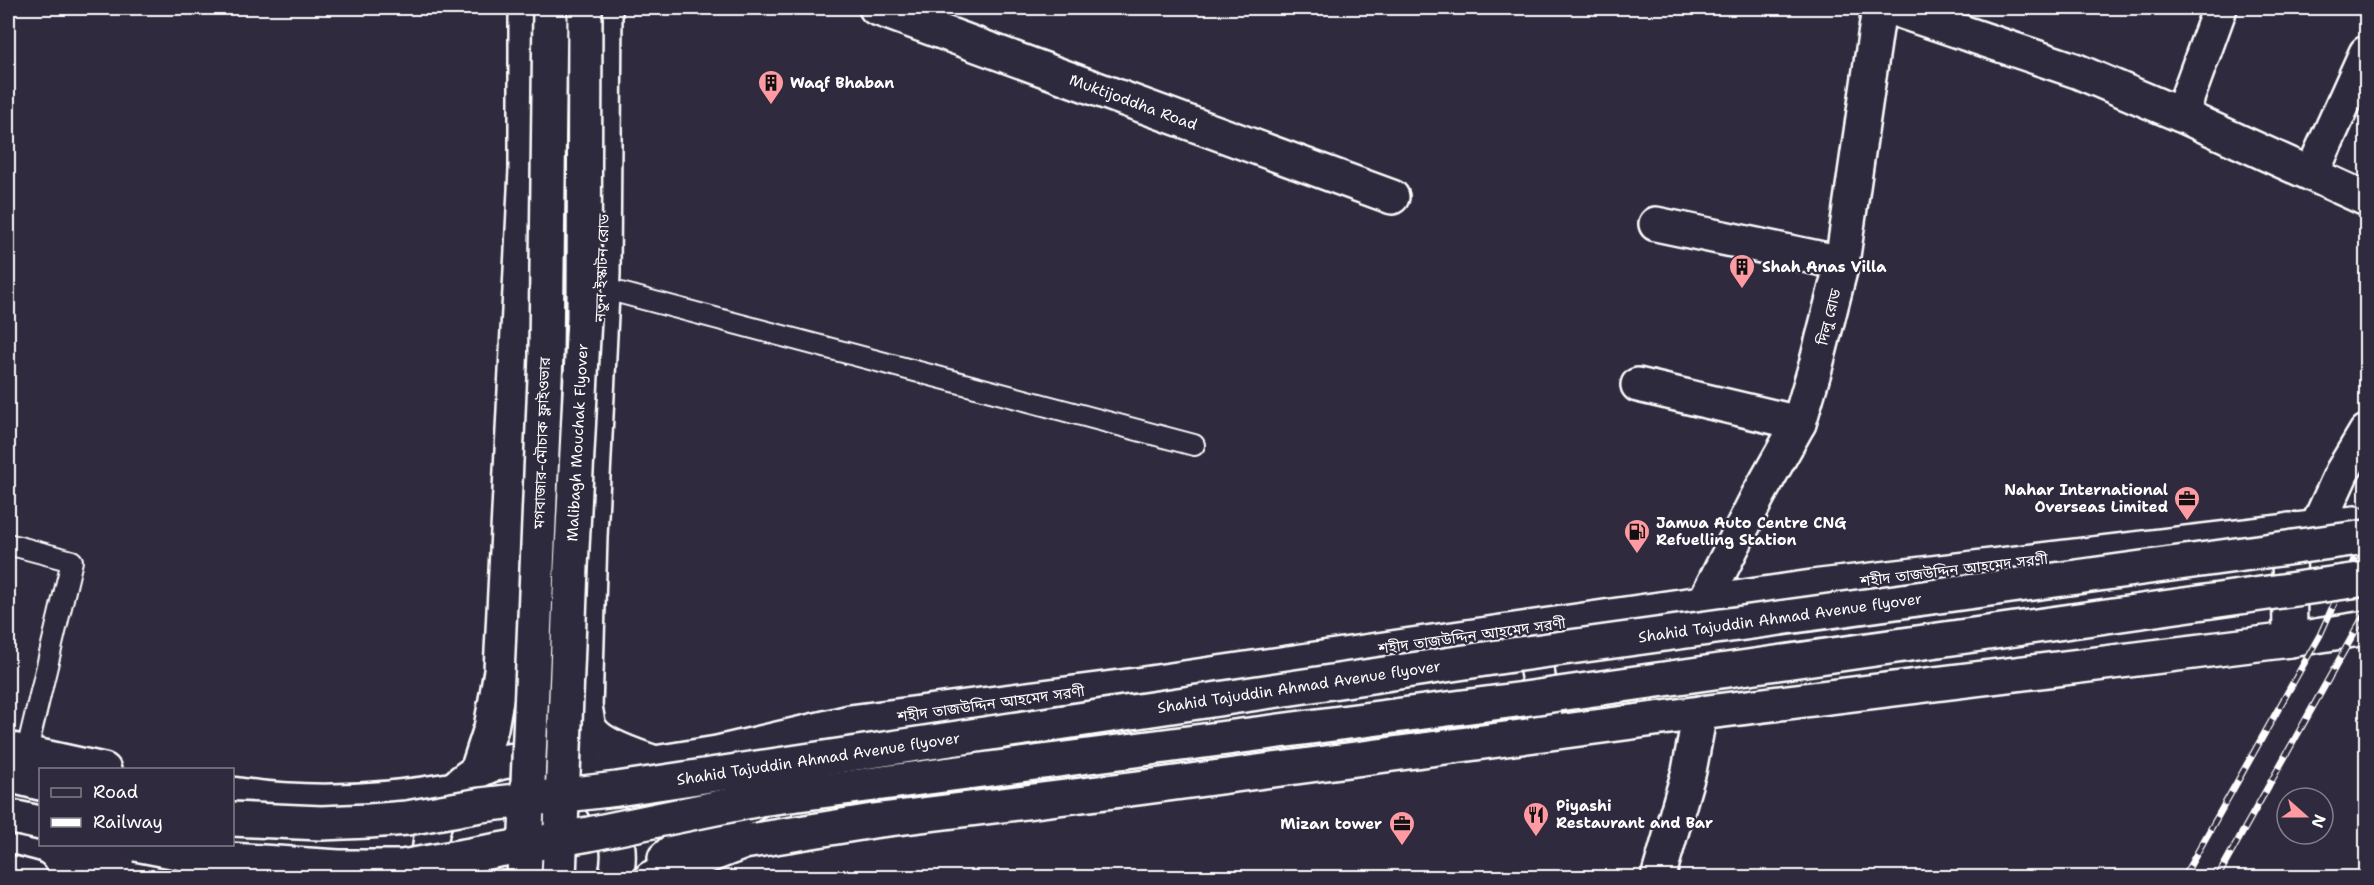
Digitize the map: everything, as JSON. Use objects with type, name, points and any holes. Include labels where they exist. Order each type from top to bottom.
[{"type":"main road","points":[[432,878],[429,868],[429,839],[491,728],[501,671],[526,170],[526,8]]},
{"type":"main road","name":"মগবাজার-মৌচাক ফ্লাইওভার","points":[[525,878],[546,355],[550,8]]},
{"type":"main road","name":"Malibagh Mouchak Flyover","points":[[559,878],[570,590],[584,318],[585,8]]},
{"type":"main road","name":"নতুন ইস্কাটন রোড","points":[[583,779],[590,537],[602,288],[605,8]]},
{"type":"main road","name":"Muktijoddha Road","points":[[876,8],[1392,197]]},
{"type":"main road","name":"দিলু রোড","points":[[1704,603],[1758,496],[1799,423],[1816,366],[1842,262],[1879,8]]},
{"type":"main road","points":[[1892,8],[2077,70],[2367,199]]},
{"type":"main road","points":[[2181,115],[2220,8]]},
{"type":"main road","points":[[2312,173],[2367,53]]},
{"type":"main road","points":[[1656,224],[1842,262]]},
{"type":"main road","points":[[1638,386],[1799,423]]},
{"type":"main road","points":[[2290,640],[2303,529],[2367,432]]},
{"type":"main road","name":"শহীদ তাজউদ্দিন আহমেদ সরণী","points":[[583,779],[655,763],[717,753],[850,722],[1136,685],[1812,587],[2367,522]]},
{"type":"main road","name":"Shahid Tajuddin Ahmad Avenue flyover","points":[[234,819],[321,823],[407,818],[457,791],[618,789],[1512,655],[2367,537]]},
{"type":"main road","name":"Shahid Tajuddin Ahmad Avenue flyover","points":[[146,846],[214,859],[339,867],[402,867],[589,834],[760,799],[1512,700],[2367,579]]},
{"type":"main road","points":[[651,878],[744,842],[873,821],[1149,787],[1700,712],[2290,640],[2367,627]]},
{"type":"main road","points":[[1530,628],[1548,733]]},
{"type":"main road","points":[[585,707],[591,730],[607,743],[627,754],[655,763]]},
{"type":"main road","points":[[1658,878],[1689,771],[1700,712]]},
{"type":"main road","points":[[14,759],[88,768]]},
{"type":"main road","points":[[14,759],[39,782]]},
{"type":"main road","points":[[234,794],[360,801],[410,797],[457,791],[502,761],[531,759],[558,765],[583,779],[601,797],[612,820],[618,844],[615,878]]},
{"type":"main road","points":[[645,878],[675,849],[760,799]]},
{"type":"main road","points":[[8,816],[39,823]]},
{"type":"main road","points":[[183,878],[188,846]]},
{"type":"main road","points":[[8,872],[31,878]]},
{"type":"lane","points":[[602,288],[1194,446]]},
{"type":"lane","points":[[8,544],[72,561],[14,759]]},
{"type":"railway","points":[[2183,878],[2320,635],[2366,533]]},
{"type":"railway","points":[[2217,878],[2366,612]]},
{"type":"place","name":"Waqf Bhaban","points":[[771,106]]},
{"type":"place","name":"Shah Anas Villa","points":[[1742,290]]},
{"type":"place","name":"Nahar International Overseas Limited","points":[[2187,522]]},
{"type":"place","name":"Jamua Auto Centre CNG Refuelling Station","points":[[1637,555]]},
{"type":"place","name":"Piyashi Restaurant and Bar","points":[[1536,838]]},
{"type":"place","name":"Mizan tower","points":[[1402,847]]}]
